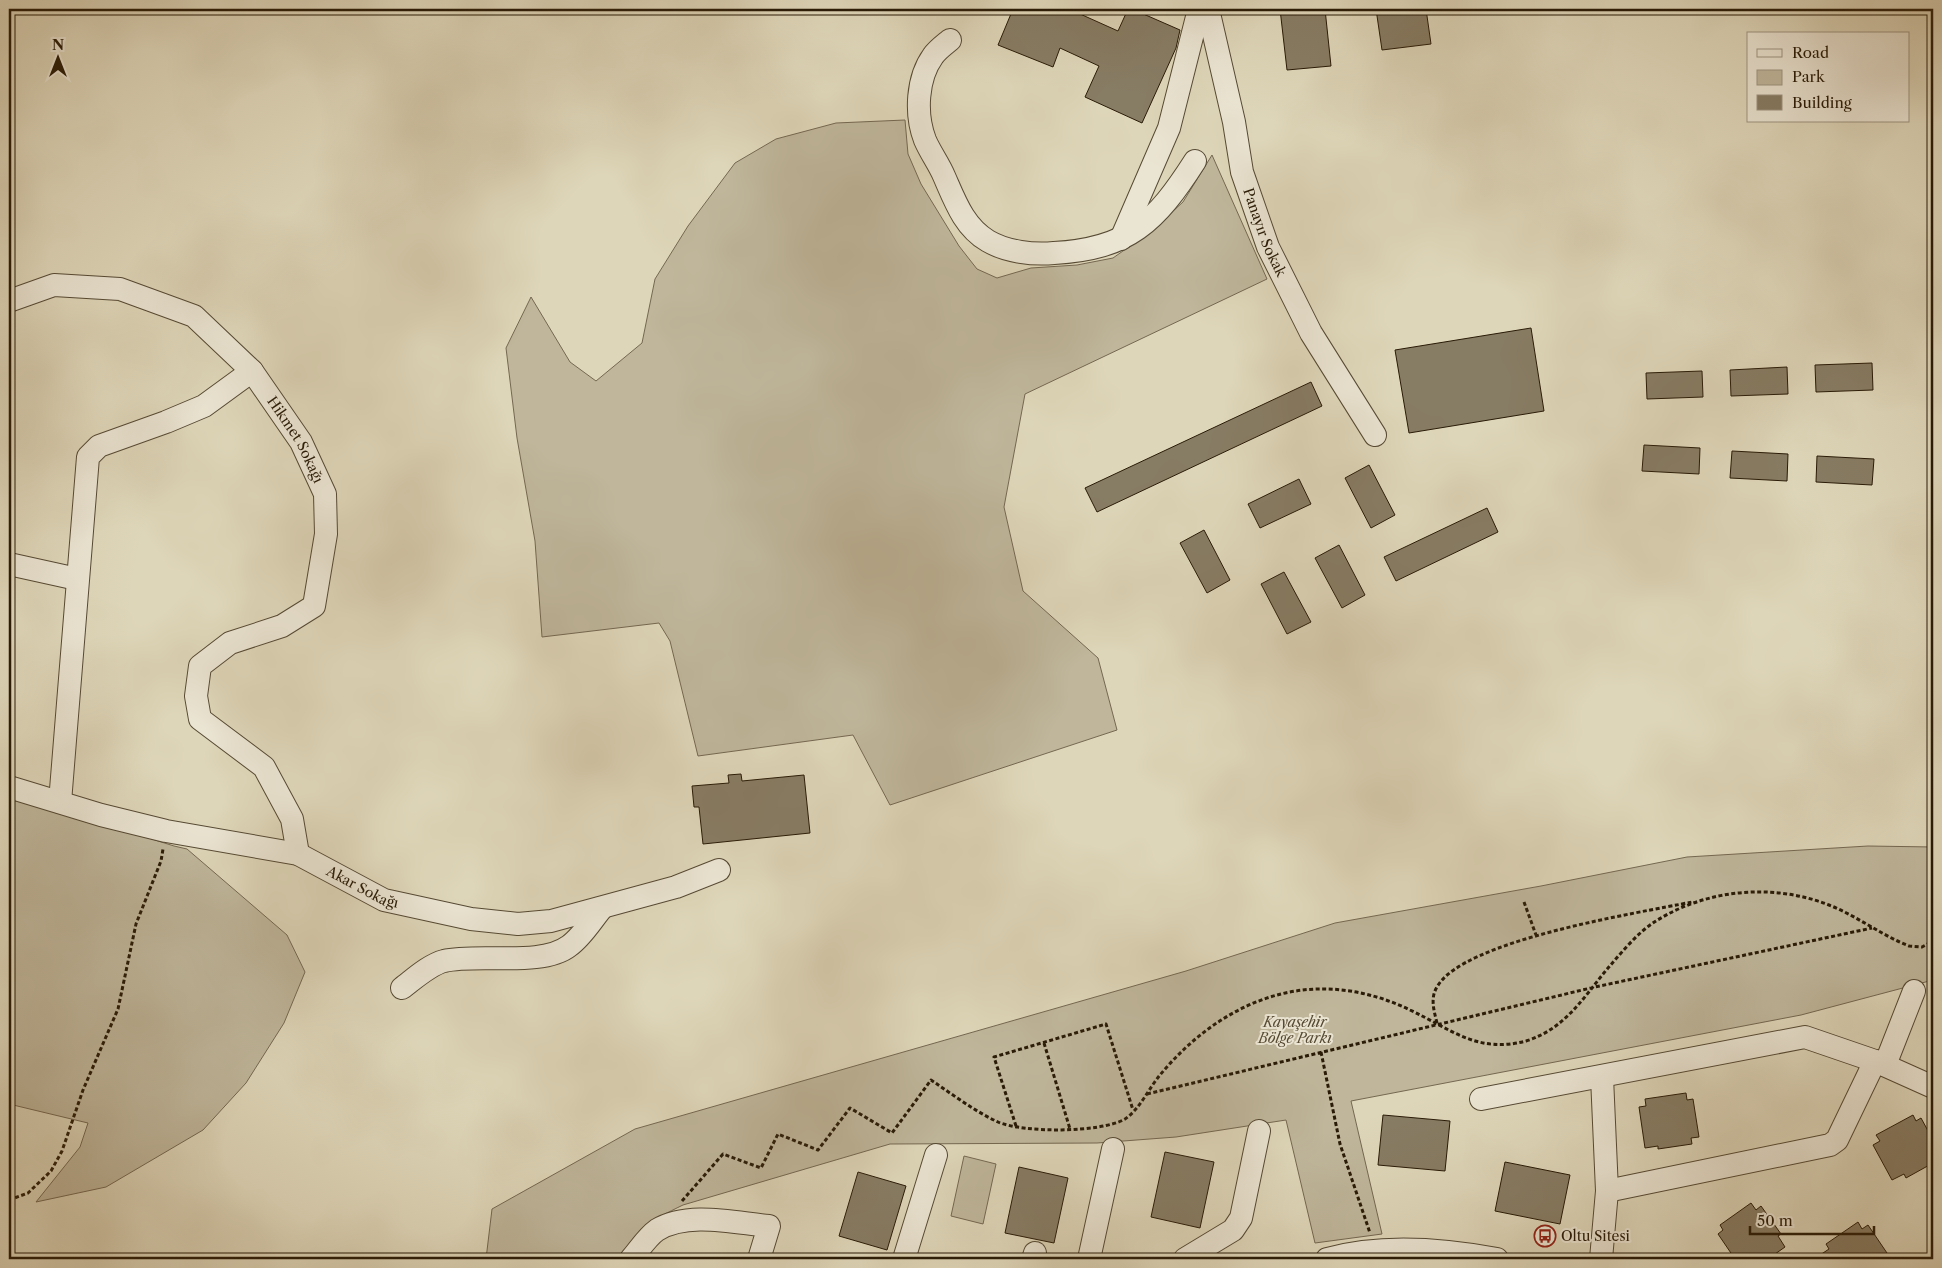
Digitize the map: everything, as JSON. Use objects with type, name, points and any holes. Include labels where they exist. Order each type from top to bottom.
[{"type":"street","points":[[1121,240],[1169,128],[1199,9]]},
{"type":"street","name":"Panayır Sokak","points":[[1208,9],[1234,122],[1242,172],[1268,247],[1311,333],[1375,435]]},
{"type":"street","points":[[950,40],[933,55],[924,75],[919,90],[920,119],[925,139],[967,224],[988,241],[1011,250],[1039,254],[1099,248],[1121,240],[1159,211],[1195,161]]},
{"type":"street","name":"Hikmet Sokağı","points":[[9,301],[54,285],[120,290],[194,316],[252,371],[301,442],[325,494],[326,534],[314,606],[282,626],[230,643],[200,666],[196,696],[200,720],[264,767],[292,819],[298,854]]},
{"type":"street","points":[[60,802],[86,463],[91,452],[99,446],[204,406],[252,371]]},
{"type":"street","points":[[9,564],[77,580]]},
{"type":"street","name":"Akar Sokağı","points":[[9,788],[166,831],[298,854],[384,900],[470,919],[518,924],[551,921],[676,887],[719,870]]},
{"type":"street","points":[[402,988],[442,962],[467,958],[506,960],[557,952],[569,947],[602,908]]},
{"type":"street","points":[[1607,1191],[1830,1144],[1836,1140],[1880,1063],[1914,991]]},
{"type":"street","points":[[1481,1099],[1805,1037],[1880,1063],[1933,1087]]},
{"type":"street","points":[[1601,1259],[1607,1191],[1602,1077]]},
{"type":"street","points":[[1185,1259],[1233,1230],[1241,1218],[1259,1131]]},
{"type":"street","points":[[1088,1259],[1113,1149]]},
{"type":"street","points":[[904,1259],[936,1155]]},
{"type":"street","points":[[632,1259],[657,1230],[679,1223],[699,1220],[769,1226],[759,1259]]},
{"type":"street","points":[[1327,1259],[1377,1252],[1436,1252],[1497,1259]]},
{"type":"path","points":[[9,1200],[28,1193],[51,1171],[62,1151],[82,1090],[118,1009],[136,924],[161,861],[166,831]]},
{"type":"path","points":[[1437,1024],[1433,996],[1442,978],[1480,956],[1506,944],[1536,935],[1742,892],[1770,892],[1796,896],[1826,904],[1909,946],[1922,947],[1933,941]]},
{"type":"path","points":[[681,1203],[723,1154],[760,1168],[778,1134],[818,1150],[850,1108],[892,1133],[930,1080],[999,1122],[1016,1126],[1070,1130],[1107,1124],[1125,1118],[1175,1057],[1202,1032],[1256,1002],[1289,992],[1327,988],[1358,992],[1394,1003],[1471,1042],[1487,1044],[1522,1042],[1543,1035],[1558,1026],[1595,987],[1632,941],[1654,922],[1692,903],[1709,898]]},
{"type":"path","points":[[1524,902],[1536,935]]},
{"type":"path","points":[[1146,1094],[1595,987],[1873,928]]},
{"type":"path","points":[[1016,1126],[994,1057],[1106,1024],[1133,1110]]},
{"type":"path","points":[[1044,1043],[1070,1130]]},
{"type":"path","points":[[1321,1052],[1340,1144],[1377,1252]]},
{"type":"green space","points":[[905,120],[908,154],[921,184],[959,246],[977,269],[997,278],[1031,268],[1077,265],[1113,258],[1150,232],[1183,202],[1212,155],[1267,279],[1025,394],[1004,507],[1023,591],[1098,658],[1117,730],[890,805],[853,735],[698,756],[670,641],[659,623],[542,637],[535,541],[517,438],[506,348],[531,297],[570,362],[596,381],[642,343],[655,279],[688,226],[735,163],[776,139],[836,123]]},
{"type":"green space","points":[[9,794],[187,849],[287,935],[305,972],[284,1023],[246,1083],[203,1130],[106,1187],[36,1202],[80,1147],[88,1123],[9,1104]]},
{"type":"green space","name":"Kayaşehir Bölge Parkı","points":[[1868,846],[1933,847],[1933,980],[1801,1015],[1351,1101],[1382,1234],[1315,1243],[1286,1120],[1176,1137],[1097,1143],[890,1144],[683,1205],[646,1226],[632,1240],[619,1259],[486,1259],[492,1209],[635,1129],[1186,971],[1335,923],[1541,886],[1687,857]]},
{"type":"green space","points":[[964,1156],[996,1164],[983,1224],[951,1216]]},
{"type":"building","points":[[1013,9],[1069,9],[1118,31],[1128,9],[1132,9],[1180,30],[1176,48],[1142,123],[1085,97],[1099,66],[1060,48],[1053,67],[998,45]]},
{"type":"building","points":[[1280,9],[1325,9],[1331,66],[1287,70]]},
{"type":"building","points":[[1376,9],[1426,9],[1431,44],[1382,50]]},
{"type":"building","points":[[1531,328],[1544,411],[1409,433],[1395,350]]},
{"type":"building","points":[[1872,363],[1873,390],[1816,392],[1815,365]]},
{"type":"building","points":[[1787,367],[1788,394],[1731,396],[1730,370]]},
{"type":"building","points":[[1702,371],[1703,397],[1647,399],[1646,373]]},
{"type":"building","points":[[1311,382],[1322,406],[1097,512],[1085,488]]},
{"type":"building","points":[[1644,445],[1700,448],[1699,474],[1642,471]]},
{"type":"building","points":[[1732,451],[1788,454],[1787,481],[1730,478]]},
{"type":"building","points":[[1817,456],[1874,459],[1872,485],[1816,482]]},
{"type":"building","points":[[1369,465],[1395,515],[1371,528],[1345,478]]},
{"type":"building","points":[[1299,479],[1311,504],[1260,528],[1248,504]]},
{"type":"building","points":[[1487,508],[1498,532],[1396,581],[1384,557]]},
{"type":"building","points":[[1204,530],[1230,580],[1207,593],[1180,543]]},
{"type":"building","points":[[1339,545],[1365,595],[1342,608],[1315,558]]},
{"type":"building","points":[[1284,572],[1311,622],[1287,634],[1261,584]]},
{"type":"building","points":[[741,774],[742,781],[804,775],[810,833],[703,844],[699,807],[694,807],[692,786],[729,783],[728,775]]},
{"type":"building","points":[[1686,1093],[1687,1100],[1693,1099],[1699,1137],[1691,1138],[1692,1144],[1658,1149],[1658,1146],[1645,1148],[1639,1107],[1646,1106],[1645,1099]]},
{"type":"building","points":[[1383,1115],[1450,1121],[1445,1171],[1378,1165]]},
{"type":"building","points":[[1913,1115],[1916,1121],[1921,1118],[1933,1140],[1933,1163],[1906,1178],[1904,1174],[1892,1180],[1873,1145],[1880,1141],[1876,1135]]},
{"type":"building","points":[[1165,1152],[1214,1162],[1200,1228],[1151,1217]]},
{"type":"building","points":[[1505,1162],[1570,1175],[1560,1224],[1495,1211]]},
{"type":"building","points":[[1019,1167],[1068,1178],[1054,1243],[1005,1233]]},
{"type":"building","points":[[858,1172],[906,1186],[887,1250],[839,1236]]},
{"type":"building","points":[[1751,1203],[1756,1210],[1761,1206],[1781,1234],[1778,1236],[1785,1247],[1768,1259],[1735,1259],[1718,1234],[1723,1230],[1720,1225]]},
{"type":"building","points":[[1858,1222],[1862,1229],[1868,1225],[1887,1253],[1878,1259],[1814,1259],[1829,1249],[1826,1244]]},
{"type":"place","name":"Oltu Sitesi","points":[[1545,1236]]}]
